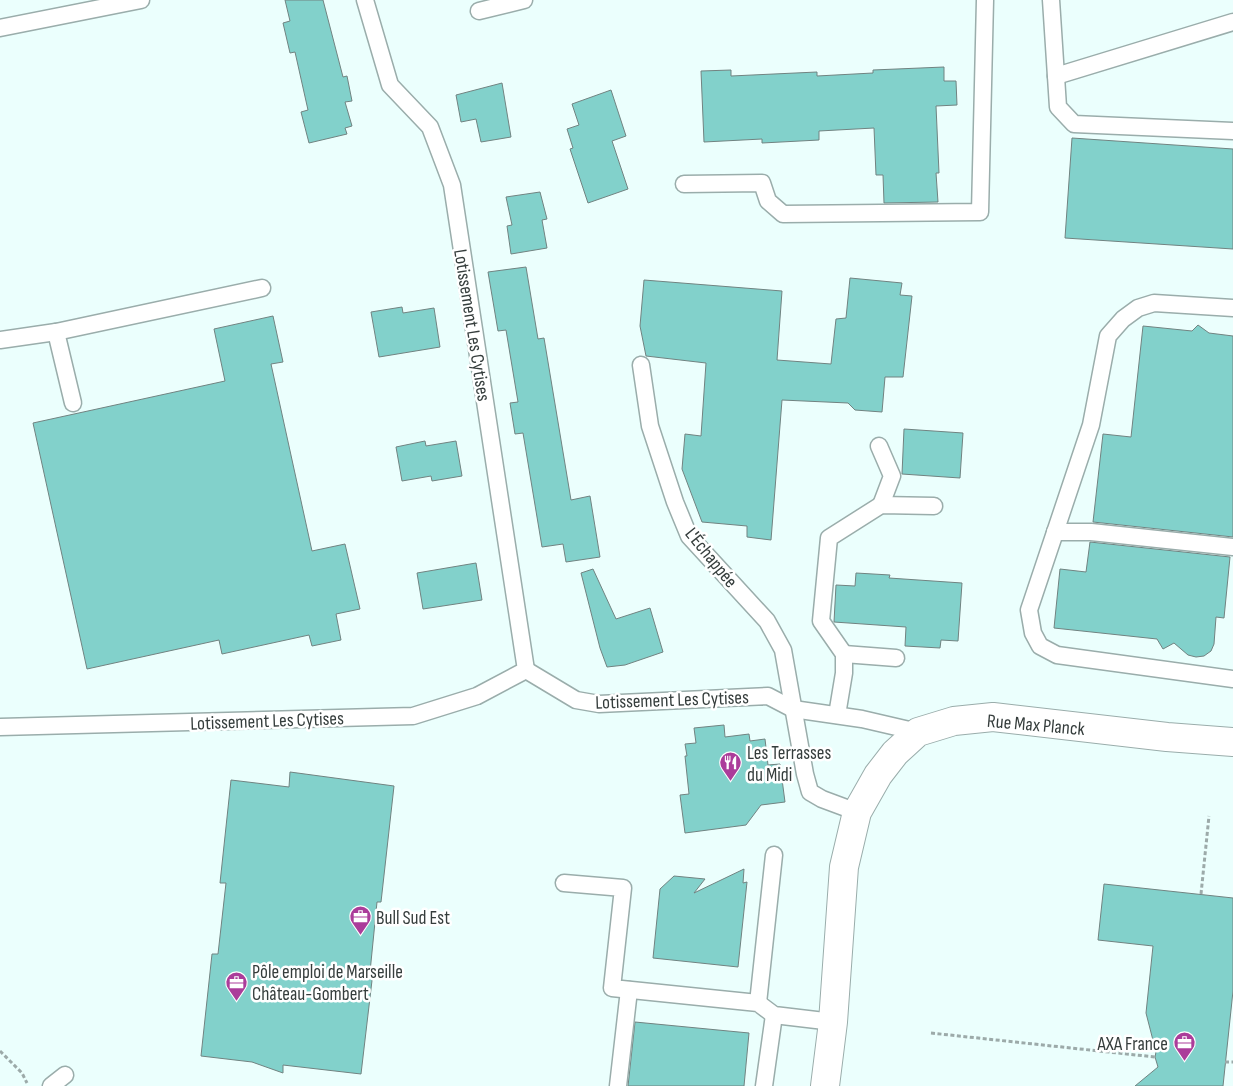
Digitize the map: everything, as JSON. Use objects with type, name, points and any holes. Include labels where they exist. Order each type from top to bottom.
[{"type":"street","name":"Rue Max Planck","points":[[825,1086],[833,1022],[844,867],[857,812],[878,775],[895,752],[918,732],[954,721],[993,717],[1168,737],[1233,742]]},
{"type":"lane","points":[[0,28],[141,0]]},
{"type":"lane","name":"Lotissement Les Cytises","points":[[366,0],[390,85],[430,127],[452,185],[526,670]]},
{"type":"lane","points":[[479,11],[524,0]]},
{"type":"lane","points":[[684,184],[762,183],[768,201],[783,214],[980,212],[985,0]]},
{"type":"lane","points":[[1051,0],[1058,107],[1074,124],[1233,131]]},
{"type":"lane","points":[[1056,76],[1233,22]]},
{"type":"lane","points":[[0,340],[56,332],[262,288]]},
{"type":"lane","points":[[1233,308],[1154,303],[1138,308],[1123,319],[1108,336],[1091,425],[1029,610],[1033,633],[1040,646],[1057,655],[1233,679]]},
{"type":"lane","points":[[56,332],[74,403]]},
{"type":"lane","name":"L'Échappée","points":[[641,365],[650,426],[675,502],[689,536],[767,621],[783,650],[810,792],[822,799],[857,812]]},
{"type":"lane","points":[[879,446],[892,476],[881,505]]},
{"type":"lane","points":[[837,715],[844,673],[844,654],[821,621],[829,538],[881,505],[934,506]]},
{"type":"lane","points":[[1055,532],[1091,532],[1233,546]]},
{"type":"lane","points":[[844,654],[896,658]]},
{"type":"lane","name":"Lotissement Les Cytises","points":[[526,670],[576,700],[599,704],[768,696],[793,709],[862,719],[918,732]]},
{"type":"lane","name":"Lotissement Les Cytises","points":[[0,727],[414,716],[477,696],[526,670]]},
{"type":"lane","points":[[758,1003],[774,855]]},
{"type":"lane","points":[[564,883],[623,888],[612,988],[758,1003],[774,1016],[833,1022]]},
{"type":"lane","points":[[618,1086],[629,990]]},
{"type":"lane","points":[[764,1086],[774,1016]]},
{"type":"lane","points":[[51,1086],[65,1075]]},
{"type":"path","points":[[1201,894],[1209,816]]},
{"type":"path","points":[[931,1033],[1155,1057]]},
{"type":"path","points":[[0,1051],[22,1073],[29,1086]]},
{"type":"path","points":[[1225,1062],[1233,1062]]},
{"type":"building","points":[[285,0],[323,0],[343,77],[347,76],[352,101],[345,102],[352,126],[345,128],[347,134],[309,143],[301,112],[308,110],[295,52],[290,53],[283,23],[290,21]]},
{"type":"building","points":[[944,67],[944,81],[956,81],[957,105],[936,106],[939,173],[936,173],[938,202],[884,203],[883,175],[876,175],[874,128],[819,131],[819,140],[762,143],[762,139],[704,142],[701,71],[731,70],[731,76],[817,72],[817,76],[873,73],[873,70]]},
{"type":"building","points":[[502,83],[511,137],[481,142],[476,119],[461,122],[456,95]]},
{"type":"building","points":[[611,90],[626,136],[612,141],[628,189],[588,203],[570,149],[573,148],[567,129],[579,125],[572,104]]},
{"type":"building","points":[[1072,138],[1233,149],[1233,249],[1065,238]]},
{"type":"building","points":[[540,192],[547,219],[542,220],[547,248],[511,254],[507,226],[512,225],[506,197]]},
{"type":"building","points":[[526,267],[538,339],[544,338],[571,500],[590,496],[600,557],[566,562],[563,544],[542,547],[523,433],[515,434],[510,403],[518,402],[506,330],[498,331],[488,272]]},
{"type":"building","points":[[850,278],[902,283],[900,295],[912,296],[903,377],[885,377],[882,412],[855,410],[848,403],[782,400],[771,540],[747,537],[747,526],[702,522],[682,469],[685,434],[701,436],[706,363],[646,356],[640,326],[644,280],[782,291],[777,360],[831,364],[836,319],[846,318]]},
{"type":"building","points":[[402,307],[403,313],[434,308],[440,347],[379,357],[371,312]]},
{"type":"building","points":[[273,316],[283,362],[271,364],[312,551],[345,544],[360,609],[336,614],[341,640],[312,646],[309,635],[222,654],[219,640],[87,669],[33,423],[225,381],[214,329]]},
{"type":"building","points":[[1198,325],[1209,333],[1233,336],[1233,537],[1093,522],[1103,434],[1131,437],[1143,326],[1192,331]]},
{"type":"building","points":[[904,429],[963,433],[960,478],[902,474]]},
{"type":"building","points":[[425,441],[426,446],[456,441],[462,476],[432,481],[431,476],[402,481],[396,447]]},
{"type":"building","points":[[1090,542],[1230,557],[1224,618],[1216,617],[1214,644],[1211,651],[1204,656],[1196,657],[1188,655],[1174,643],[1163,649],[1157,639],[1054,628],[1060,569],[1086,572]]},
{"type":"building","points":[[476,563],[482,600],[423,609],[417,573]]},
{"type":"building","points":[[593,569],[616,619],[650,608],[663,652],[625,665],[607,667],[600,648],[581,573]]},
{"type":"building","points":[[856,573],[890,575],[889,578],[962,583],[958,641],[941,640],[940,648],[905,646],[906,627],[834,622],[836,585],[855,586]]},
{"type":"building","points":[[724,725],[725,737],[749,734],[750,741],[765,739],[768,765],[780,764],[785,802],[761,805],[746,825],[685,833],[680,795],[689,794],[685,744],[696,743],[694,728]]},
{"type":"building","points":[[290,772],[394,786],[381,902],[377,902],[370,972],[373,972],[361,1074],[283,1065],[283,1073],[252,1062],[201,1056],[212,954],[218,954],[226,883],[220,883],[231,780],[289,787]]},
{"type":"building","points":[[744,869],[743,883],[747,882],[738,967],[653,958],[660,889],[674,876],[705,879],[694,893]]},
{"type":"building","points":[[1104,884],[1233,898],[1233,991],[1223,1086],[1135,1086],[1158,1067],[1146,1013],[1153,946],[1098,940]]},
{"type":"building","points":[[635,1022],[749,1033],[744,1086],[628,1086]]},
{"type":"place","name":"Les Terrasses du Midi","points":[[731,782]]},
{"type":"place","name":"Bull Sud Est","points":[[360,936]]},
{"type":"place","name":"Pôle emploi de Marseille Château-Gombert","points":[[236,1001]]},
{"type":"place","name":"AXA France","points":[[1184,1062]]}]
